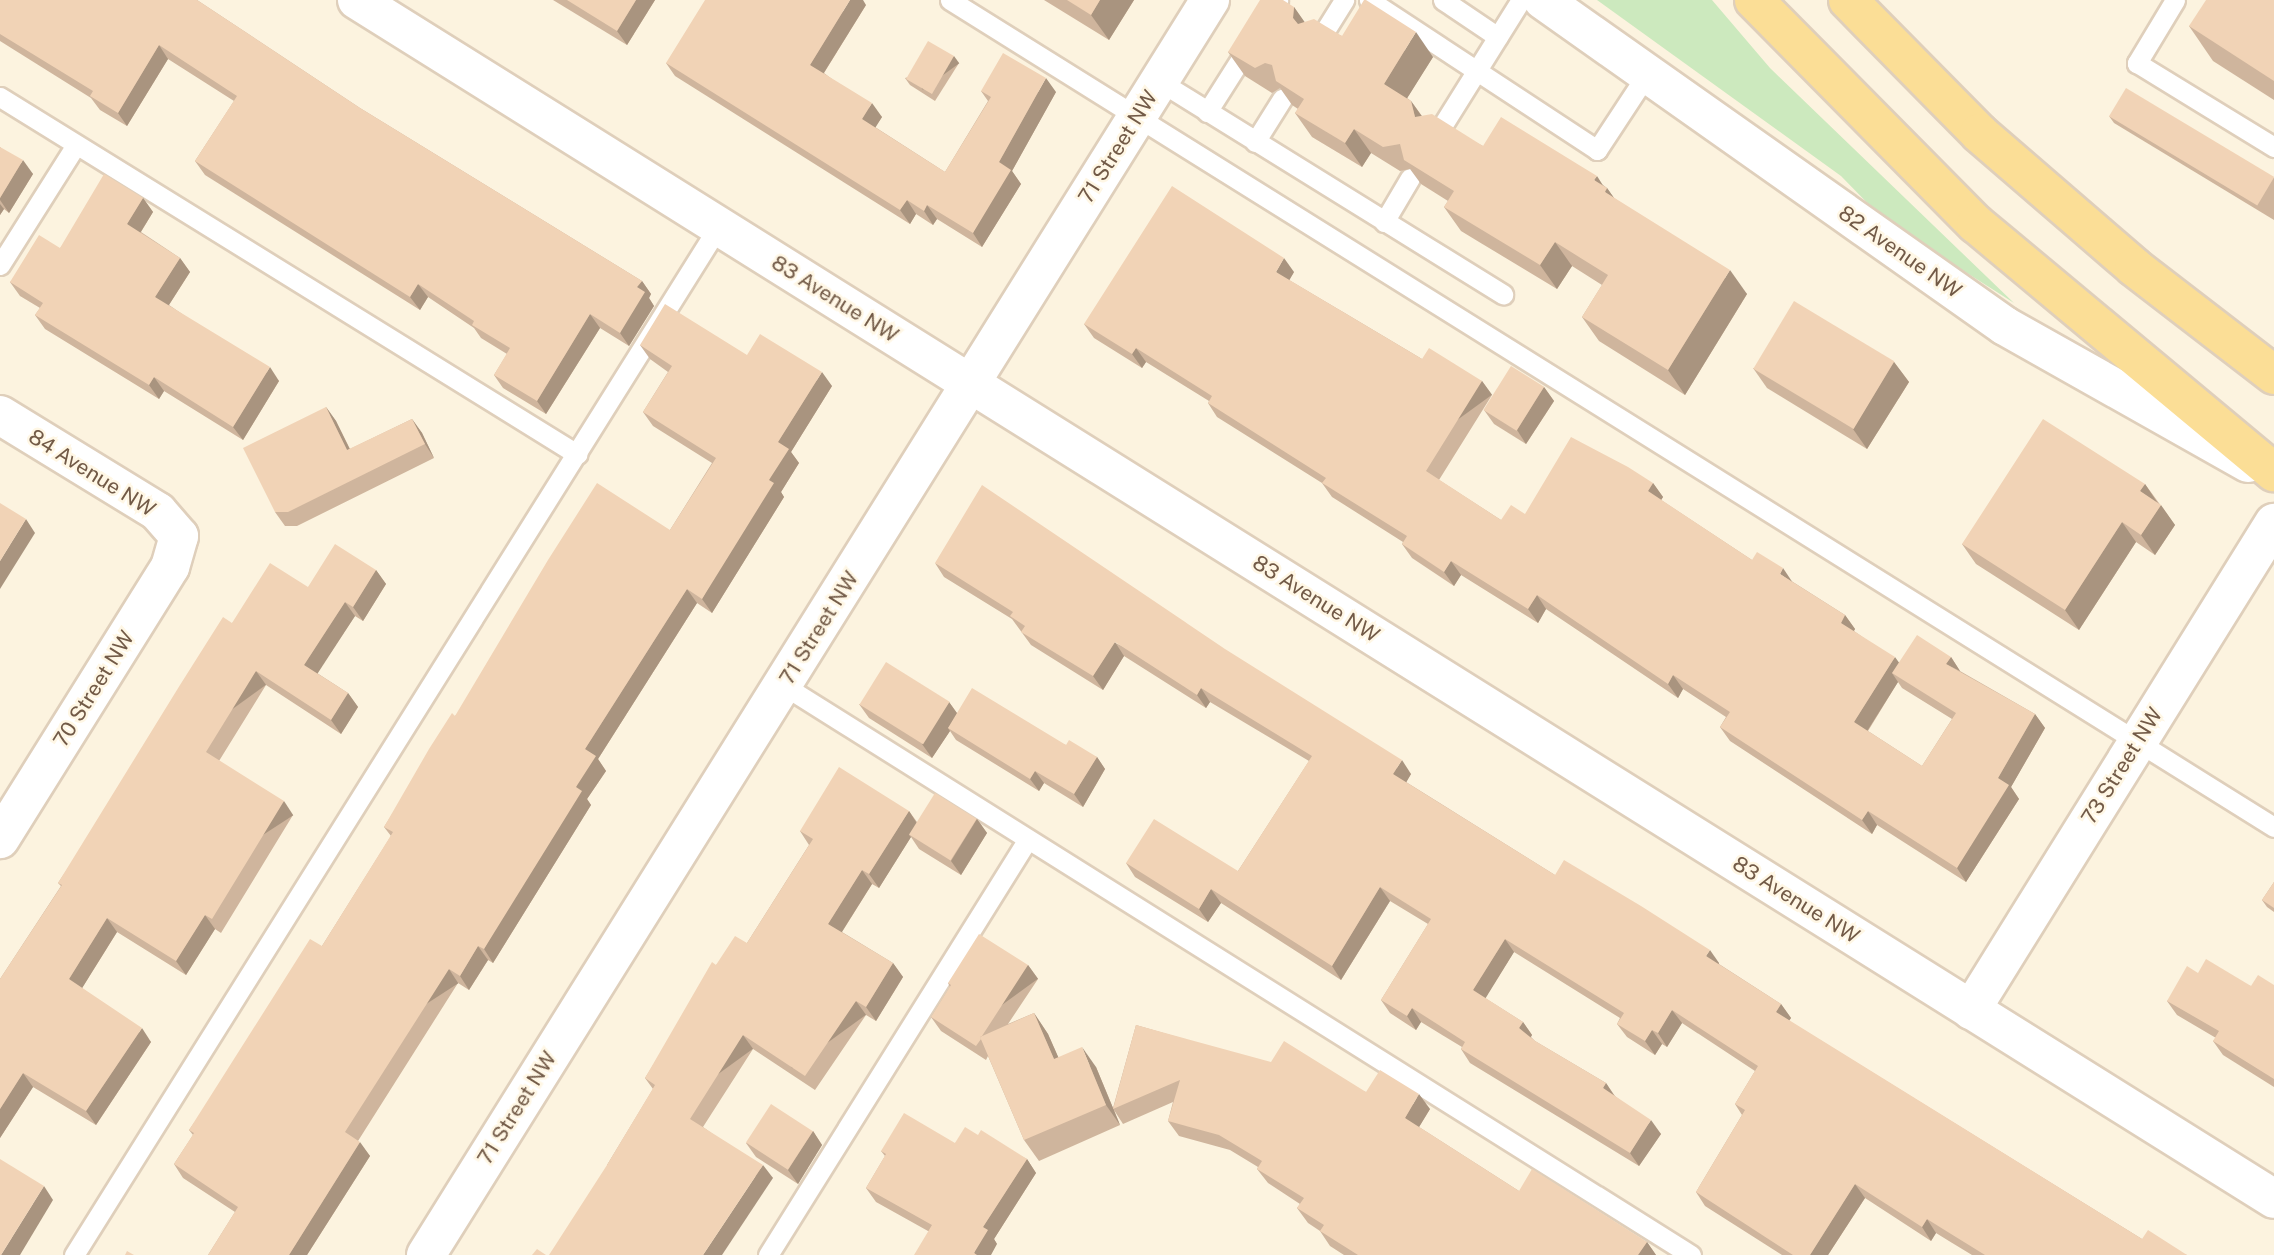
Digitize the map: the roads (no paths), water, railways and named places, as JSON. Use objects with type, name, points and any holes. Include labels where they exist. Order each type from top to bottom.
[{"type":"main road","points":[[1754,0],[1976,224],[2274,472]]},
{"type":"main road","points":[[1848,0],[1979,133],[2134,267],[2274,375]]},
{"type":"street","name":"83 Avenue NW","points":[[357,0],[2274,1199]]},
{"type":"street","name":"71 Street NW","points":[[426,1255],[1210,0]]},
{"type":"street","name":"82 Avenue NW","points":[[1543,0],[2006,326],[2274,478]]},
{"type":"street","name":"84 Avenue NW","points":[[0,415],[158,512],[179,536]]},
{"type":"street","name":"73 Street NW","points":[[1971,1010],[2274,523]]},
{"type":"street","name":"70 Street NW","points":[[0,839],[170,567],[179,536]]},
{"type":"lane","points":[[950,0],[2274,827]]},
{"type":"lane","points":[[1207,112],[1278,0]]},
{"type":"lane","points":[[1321,37],[1344,0]]},
{"type":"lane","points":[[1369,0],[1398,8],[1477,71],[1597,150],[1647,74]]},
{"type":"lane","points":[[1443,0],[1498,37]]},
{"type":"lane","points":[[1438,131],[1521,0]]},
{"type":"lane","points":[[2175,0],[2137,63],[2274,147]]},
{"type":"lane","points":[[1158,81],[1503,294]]},
{"type":"lane","points":[[0,97],[577,454]]},
{"type":"lane","points":[[1255,142],[1282,99]]},
{"type":"lane","points":[[0,265],[76,145]]},
{"type":"lane","points":[[1384,222],[1410,178]]},
{"type":"lane","points":[[74,1255],[718,227]]},
{"type":"lane","points":[[783,685],[1690,1255]]},
{"type":"lane","points":[[768,1255],[1027,840]]}]
